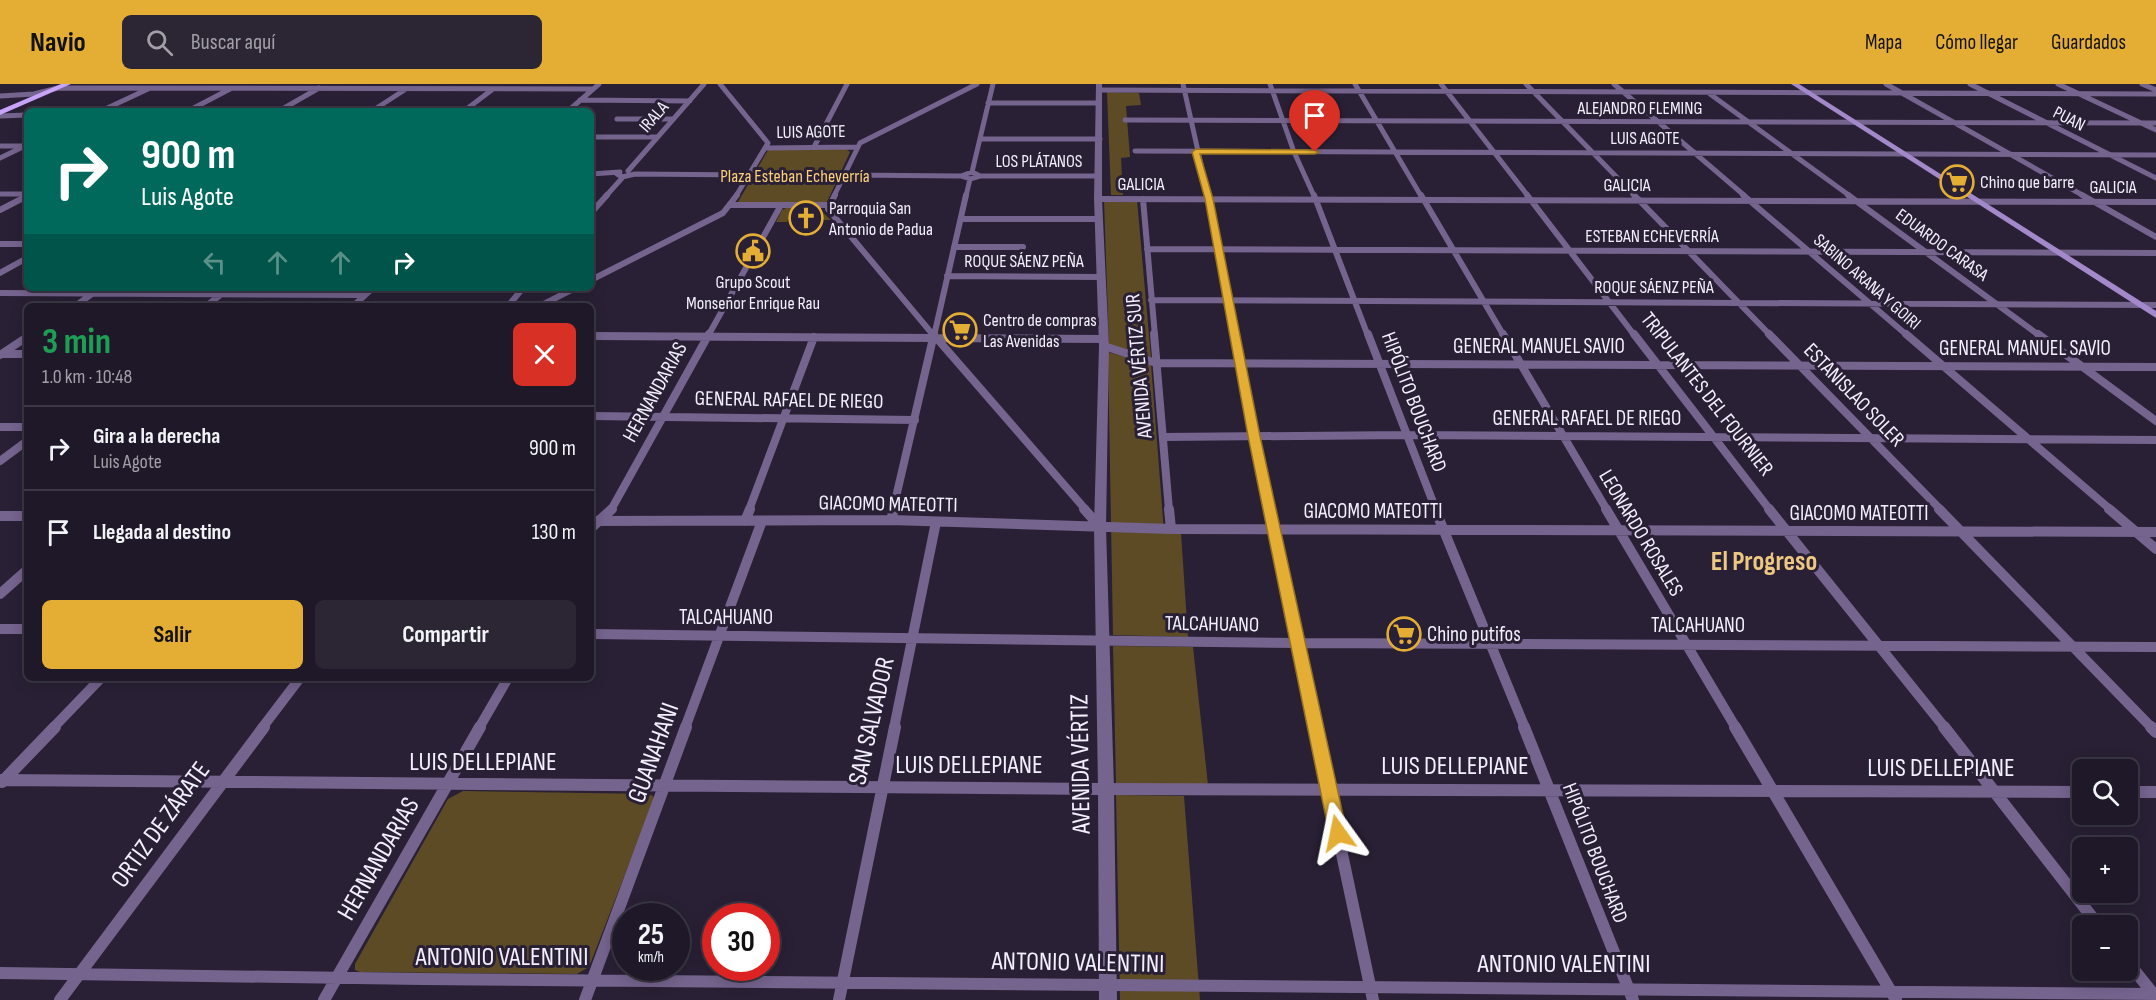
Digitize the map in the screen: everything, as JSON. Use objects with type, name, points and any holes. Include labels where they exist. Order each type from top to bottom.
[{"type":"main road","points":[[0,113],[34,94],[67,84]]},
{"type":"main road","points":[[1794,84],[2156,315]]},
{"type":"main road","points":[[0,113],[58,86]]},
{"type":"street","points":[[107,108],[157,84]]},
{"type":"street","points":[[194,108],[240,84]]},
{"type":"street","points":[[284,108],[326,84]]},
{"type":"street","points":[[376,108],[413,84]]},
{"type":"street","points":[[468,108],[500,84]]},
{"type":"street","points":[[571,108],[598,84]]},
{"type":"street","name":"IRALA","points":[[628,171],[704,84]]},
{"type":"street","points":[[594,278],[723,213],[731,205],[768,141],[720,84]]},
{"type":"street","points":[[814,147],[848,84]]},
{"type":"street","points":[[977,84],[862,142],[857,147],[830,205],[830,212],[1100,527]]},
{"type":"street","points":[[891,520],[936,338],[947,276],[993,84]]},
{"type":"street","name":"LEONARDO ROSALES","points":[[1355,84],[1893,995]]},
{"type":"street","name":"TRIPULANTES DEL FOURNIER","points":[[1441,84],[1656,365],[1786,531],[1880,645],[2090,915]]},
{"type":"street","name":"ESTANISLAO SOLER","points":[[1526,84],[2156,732]]},
{"type":"street","name":"SABINO ARANA Y GOIRI","points":[[1614,84],[2156,549]]},
{"type":"street","points":[[1886,84],[2156,237]]},
{"type":"street","name":"PUAN","points":[[1970,84],[2156,178]]},
{"type":"street","points":[[2058,84],[2156,130]]},
{"type":"street","points":[[2142,84],[2156,92]]},
{"type":"street","points":[[58,86],[593,89]]},
{"type":"street","points":[[1098,199],[1099,87],[1272,88],[1360,93],[2079,94],[2156,92]]},
{"type":"street","points":[[1183,88],[1196,152],[1209,199],[1254,436],[1372,994]]},
{"type":"street","name":"HIPÓLITO BOUCHARD","points":[[1272,88],[1285,120],[1294,152],[1336,250],[1443,529],[1550,789],[1630,994]]},
{"type":"street","points":[[0,96],[34,94]]},
{"type":"street","name":"EDUARDO CARASA","points":[[1710,94],[2156,421]]},
{"type":"street","points":[[580,100],[690,100]]},
{"type":"street","points":[[988,103],[1098,103]]},
{"type":"street","points":[[0,113],[24,115]]},
{"type":"street","points":[[617,119],[673,119]]},
{"type":"street","name":"ALEJANDRO FLEMING","points":[[1125,120],[2156,123]]},
{"type":"street","points":[[594,137],[657,137]]},
{"type":"street","points":[[980,139],[1100,139]]},
{"type":"street","points":[[0,146],[24,146]]},
{"type":"street","points":[[0,158],[24,147]]},
{"type":"street","name":"LUIS AGOTE","points":[[766,148],[857,147]]},
{"type":"street","name":"LUIS AGOTE","points":[[1135,151],[2156,155]]},
{"type":"street","points":[[594,209],[620,176],[628,171],[635,174]]},
{"type":"street","points":[[594,174],[750,175]]},
{"type":"street","points":[[845,175],[971,176]]},
{"type":"street","name":"LOS PLÁTANOS","points":[[971,176],[1098,176]]},
{"type":"street","points":[[0,194],[24,195]]},
{"type":"street","points":[[0,210],[24,197]]},
{"type":"street","name":"GALICIA","points":[[1098,199],[2156,202]]},
{"type":"street","name":"AVENIDA VÉRTIZ","points":[[1098,199],[1104,343],[1100,527],[1108,994]]},
{"type":"street","name":"AVENIDA VÉRTIZ SUR","points":[[1143,199],[1171,529]]},
{"type":"street","points":[[731,205],[830,205]]},
{"type":"street","name":"HERNANDARIAS","points":[[594,524],[611,511],[781,205]]},
{"type":"street","points":[[961,219],[1099,219]]},
{"type":"street","points":[[0,244],[24,244]]},
{"type":"street","points":[[954,246],[1023,247]]},
{"type":"street","name":"ESTEBAN ECHEVERRÍA","points":[[1147,249],[2156,253]]},
{"type":"street","points":[[0,273],[24,260]]},
{"type":"street","name":"ROQUE SÁENZ PEÑA","points":[[947,276],[1100,277]]},
{"type":"street","points":[[80,303],[98,291]]},
{"type":"street","points":[[210,303],[226,291]]},
{"type":"street","points":[[356,303],[370,291]]},
{"type":"street","points":[[510,303],[520,291]]},
{"type":"street","points":[[546,303],[569,291]]},
{"type":"street","points":[[0,293],[365,295]]},
{"type":"street","name":"ROQUE SÁENZ PEÑA","points":[[1151,300],[2156,304]]},
{"type":"street","name":"GENERAL MANUEL SAVIO","points":[[594,337],[936,338],[1104,343],[1156,363],[2156,367]]},
{"type":"street","points":[[745,521],[814,337]]},
{"type":"street","points":[[1,354],[24,339]]},
{"type":"street","points":[[1,354],[24,354]]},
{"type":"street","name":"GENERAL RAFAEL DE RIEGO","points":[[594,416],[915,420]]},
{"type":"street","points":[[0,427],[24,427]]},
{"type":"street","name":"GENERAL RAFAEL DE RIEGO","points":[[1163,437],[1408,435],[2156,440]]},
{"type":"street","points":[[0,461],[24,443]]},
{"type":"street","points":[[0,516],[24,516]]},
{"type":"street","name":"GIACOMO MATEOTTI","points":[[594,524],[891,520],[1171,529],[2156,532]]},
{"type":"street","name":"GUANAHANI","points":[[585,1000],[666,786],[762,521]]},
{"type":"street","name":"SAN SALVADOR","points":[[839,1000],[880,787],[914,637],[936,522]]},
{"type":"street","points":[[0,594],[24,573]]},
{"type":"street","points":[[0,629],[24,629]]},
{"type":"street","name":"TALCAHUANO","points":[[594,634],[1298,643],[1490,642],[2156,647]]},
{"type":"street","points":[[1,781],[98,681]]},
{"type":"street","name":"ORTIZ DE ZÁRATE","points":[[60,1000],[220,782],[298,681]]},
{"type":"street","name":"HERNANDARIAS","points":[[324,1000],[506,681]]},
{"type":"street","name":"LUIS DELLEPIANE","points":[[1,781],[1106,789],[2072,792]]},
{"type":"street","points":[[2138,792],[2156,792]]},
{"type":"street","name":"ANTONIO VALENTINI","points":[[0,973],[336,980],[842,983],[1108,994],[2155,995]]},
{"type":"street","points":[[2138,974],[2155,995]]},
{"type":"green space","points":[[1107,92],[1139,93],[1141,105],[1126,106],[1130,157],[1121,158],[1123,195],[1111,195]]},
{"type":"green space","name":"Plaza Esteban Echeverría","points":[[846,149],[850,152],[827,202],[738,202],[768,150]]},
{"type":"green space","points":[[1104,200],[1137,200],[1151,358],[1109,345]]},
{"type":"green space","points":[[788,207],[817,207],[831,220],[824,220],[821,216],[802,217],[804,212],[792,212],[787,222],[776,222],[782,210]]},
{"type":"green space","points":[[1108,352],[1151,364],[1164,532],[1181,533],[1188,637],[1113,635]]},
{"type":"green space","points":[[1113,646],[1193,647],[1208,785],[1116,784]]},
{"type":"green space","points":[[463,791],[648,794],[653,796],[654,800],[589,967],[577,974],[360,972],[355,970],[355,964],[448,799]]},
{"type":"green space","points":[[1116,795],[1184,796],[1200,1000],[1120,1000]]},
{"type":"place","name":"Chino que barre","points":[[1957,182]]},
{"type":"place","name":"Parroquia San Antonio de Padua","points":[[806,218]]},
{"type":"place","name":"Grupo Scout Monseñor Enrique Rau","points":[[753,251]]},
{"type":"place","name":"Centro de compras Las Avenidas","points":[[960,330]]},
{"type":"place","name":"Chino putifos","points":[[1404,634]]},
{"type":"district","name":"El Progreso","points":[[1764,562]]},
{"type":"route","points":[[1315,152],[1196,152],[1209,199],[1254,436],[1338,833]]}]
